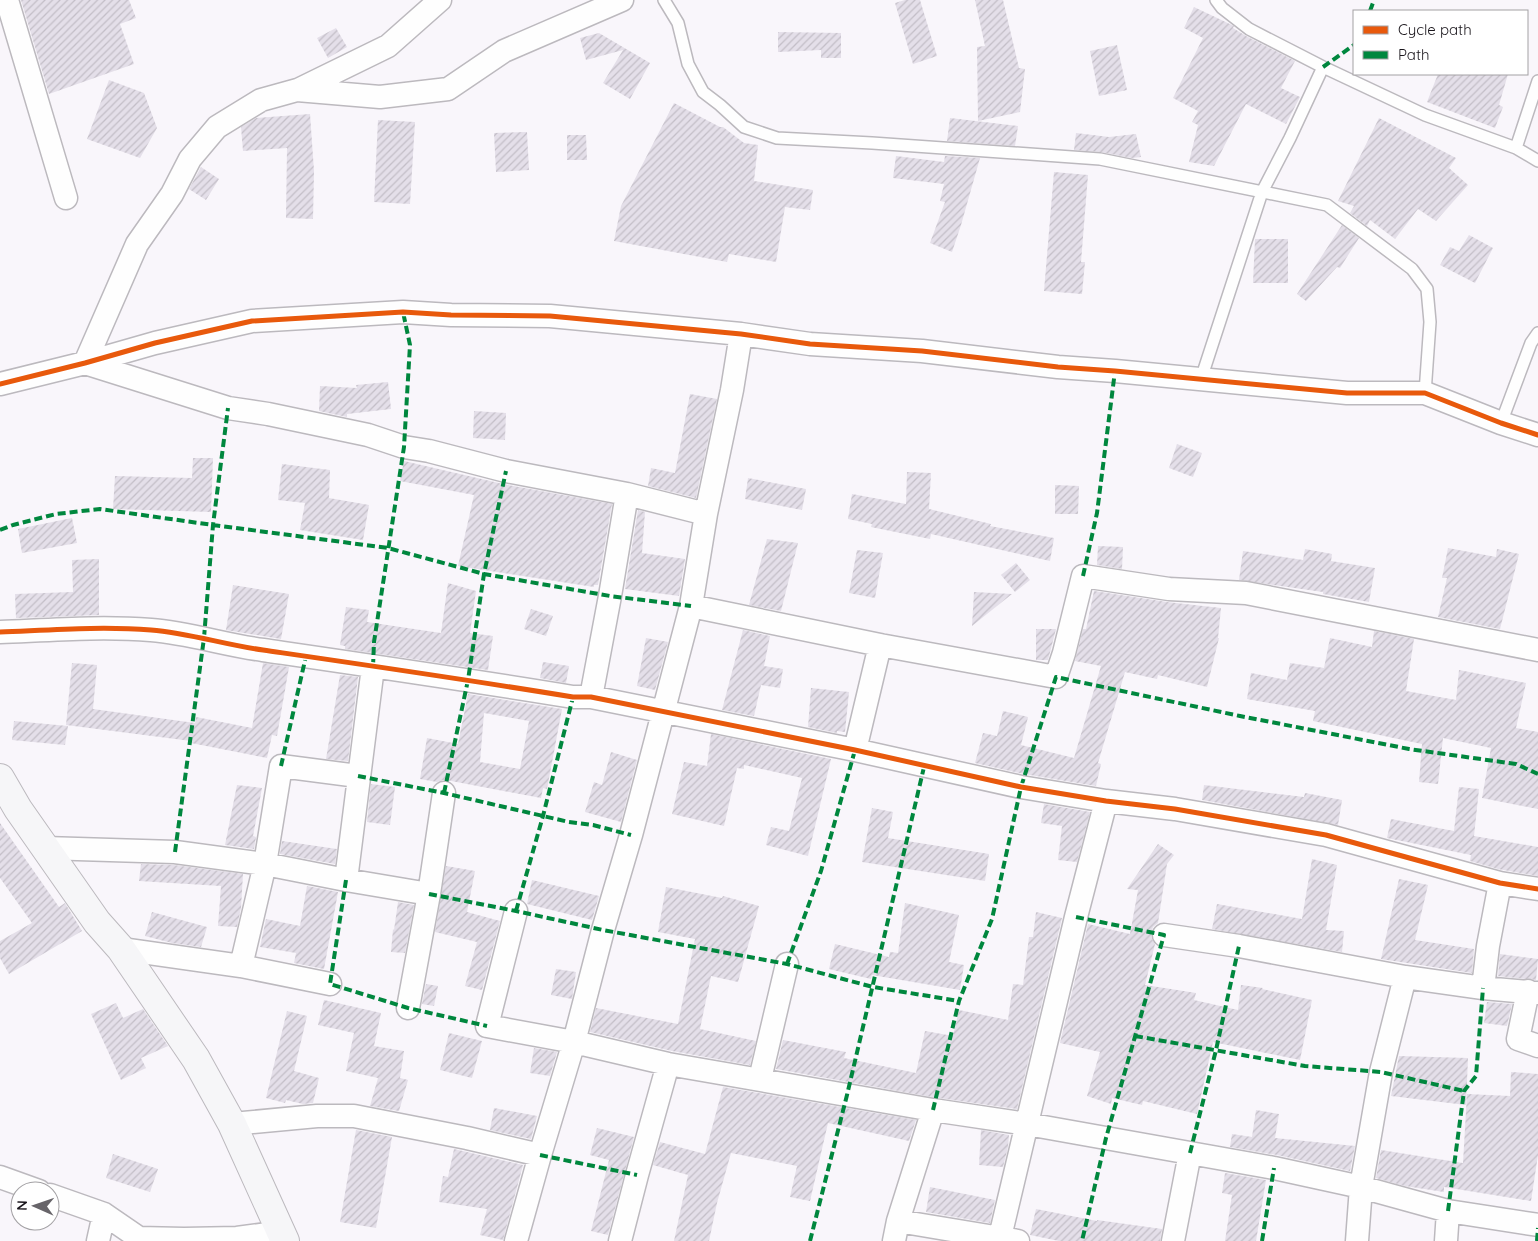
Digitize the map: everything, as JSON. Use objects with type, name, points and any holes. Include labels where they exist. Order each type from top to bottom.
[{"type":"main road","points":[[0,778],[18,809],[97,922],[121,949],[196,1059],[232,1124],[284,1236]]},
{"type":"street","points":[[7,0],[66,198]]},
{"type":"street","points":[[85,363],[137,244],[172,194],[190,159],[217,127],[261,100],[297,90],[388,46],[440,0]]},
{"type":"street","points":[[297,90],[380,97],[448,89],[504,51],[622,0]]},
{"type":"street","points":[[0,384],[155,343],[252,321],[403,312],[451,315],[550,316],[741,334],[810,344],[922,351],[1058,367],[1347,393],[1425,393],[1502,423],[1538,434]]},
{"type":"street","points":[[516,1241],[574,1042],[691,606],[706,514],[732,390],[741,334]]},
{"type":"street","points":[[85,363],[228,408],[268,414],[368,436],[404,447],[506,471],[627,494],[706,514]]},
{"type":"street","points":[[591,697],[627,494]]},
{"type":"street","points":[[691,606],[880,645],[1056,677],[1064,653],[1083,576],[1169,589],[1246,593],[1538,650]]},
{"type":"street","points":[[0,632],[81,628],[151,630],[204,638],[261,650],[573,697],[591,697],[855,750],[924,767],[1021,787],[1106,801],[1175,808],[1326,835],[1500,883],[1538,889]]},
{"type":"street","points":[[855,750],[880,645]]},
{"type":"street","points":[[346,880],[373,667]]},
{"type":"street","points":[[241,966],[265,864],[281,766],[358,776]]},
{"type":"street","points":[[408,1008],[429,894],[444,793]]},
{"type":"street","points":[[932,1110],[896,1231],[1006,1240],[1027,1124],[1076,917],[1106,801]]},
{"type":"street","points":[[46,848],[175,852],[265,864],[429,894]]},
{"type":"street","points":[[1483,988],[1488,946],[1500,883]]},
{"type":"street","points":[[516,911],[487,1026],[574,1042],[668,1064],[932,1110],[1027,1124],[1274,1168],[1361,1187],[1448,1211],[1538,1225]]},
{"type":"street","points":[[1164,934],[1405,977],[1483,988],[1533,992],[1518,1039],[1538,1046]]},
{"type":"street","points":[[121,949],[241,966],[330,984]]},
{"type":"street","points":[[760,1079],[787,964]]},
{"type":"street","points":[[1357,1241],[1361,1187],[1380,1072],[1405,977]]},
{"type":"street","points":[[620,1241],[668,1064]]},
{"type":"street","points":[[232,1124],[317,1116],[354,1116],[467,1138],[540,1155]]},
{"type":"street","points":[[1173,1241],[1190,1154]]},
{"type":"street","points":[[60,1199],[104,1214],[139,1238],[184,1239],[284,1236]]},
{"type":"street","points":[[1446,1241],[1448,1211]]},
{"type":"street","points":[[98,1241],[104,1214]]},
{"type":"lane","points":[[664,0],[678,23],[688,64],[702,92],[720,105],[744,127],[777,138],[882,143],[1100,159],[1327,205],[1412,269],[1427,289],[1430,322],[1425,393]]},
{"type":"lane","points":[[1216,0],[1222,8],[1249,30],[1425,115],[1516,148],[1538,162]]},
{"type":"lane","points":[[1202,379],[1262,192],[1323,67]]},
{"type":"lane","points":[[1516,148],[1538,81]]},
{"type":"lane","points":[[1502,423],[1531,343],[1538,333]]},
{"type":"building","points":[[21,0],[129,0],[136,18],[120,24],[134,64],[49,94]]},
{"type":"building","points":[[905,0],[920,0],[937,56],[913,64],[895,3]]},
{"type":"building","points":[[975,0],[1003,0],[1019,68],[1025,69],[1020,112],[978,121],[977,47],[985,46]]},
{"type":"building","points":[[1194,7],[1234,26],[1233,28],[1246,36],[1295,61],[1281,88],[1300,97],[1286,124],[1246,104],[1214,166],[1189,162],[1198,125],[1192,122],[1198,111],[1173,98],[1203,38],[1184,28]]},
{"type":"building","points":[[336,28],[347,47],[328,58],[317,38]]},
{"type":"building","points":[[778,32],[841,33],[841,58],[821,58],[821,50],[778,52]]},
{"type":"building","points":[[599,33],[650,63],[630,99],[603,83],[623,50],[586,60],[580,38]]},
{"type":"building","points":[[1117,45],[1127,90],[1099,96],[1090,51]]},
{"type":"building","points":[[1438,75],[1508,75],[1499,105],[1503,107],[1495,128],[1427,102]]},
{"type":"building","points":[[109,80],[144,93],[157,128],[140,158],[87,139]]},
{"type":"building","points":[[674,103],[723,127],[744,143],[758,145],[754,181],[813,190],[810,210],[785,207],[776,262],[729,254],[727,262],[614,241],[621,206]]},
{"type":"building","points":[[310,114],[314,171],[313,219],[286,218],[287,148],[243,151],[241,127],[256,118]]},
{"type":"building","points":[[950,118],[1018,126],[1015,146],[947,141]]},
{"type":"building","points":[[1379,118],[1456,158],[1449,168],[1468,185],[1436,221],[1418,209],[1395,239],[1370,220],[1367,226],[1350,213],[1354,206],[1338,201]]},
{"type":"building","points":[[378,120],[415,122],[410,204],[374,202]]},
{"type":"building","points":[[527,132],[529,170],[496,172],[494,133]]},
{"type":"building","points":[[1076,133],[1109,137],[1136,134],[1141,157],[1132,158],[1101,152],[1074,150]]},
{"type":"building","points":[[567,135],[586,135],[587,160],[567,160]]},
{"type":"building","points":[[896,156],[944,162],[945,156],[980,158],[952,252],[930,243],[945,202],[940,201],[944,184],[893,178]]},
{"type":"building","points":[[201,167],[219,179],[206,200],[189,189]]},
{"type":"building","points":[[1054,172],[1088,175],[1081,262],[1085,262],[1082,294],[1044,291]]},
{"type":"building","points":[[1342,225],[1359,238],[1340,268],[1337,267],[1306,301],[1297,294]]},
{"type":"building","points":[[1469,235],[1493,248],[1475,283],[1440,265],[1450,247],[1459,251]]},
{"type":"building","points":[[1255,239],[1288,239],[1288,283],[1253,283]]},
{"type":"building","points":[[388,382],[391,409],[347,414],[347,417],[319,411],[320,386],[357,388],[356,385]]},
{"type":"building","points":[[690,394],[717,399],[696,498],[648,486],[651,468],[675,473]]},
{"type":"building","points":[[474,411],[506,413],[505,440],[473,438]]},
{"type":"building","points":[[1177,444],[1202,453],[1193,477],[1169,468]]},
{"type":"building","points":[[193,458],[213,458],[211,512],[113,509],[115,476],[192,478]]},
{"type":"building","points":[[404,461],[503,484],[612,504],[598,585],[594,585],[594,587],[458,566],[474,495],[400,481]]},
{"type":"building","points":[[282,464],[330,470],[329,498],[369,505],[363,540],[300,530],[305,503],[278,500]]},
{"type":"building","points":[[907,472],[931,473],[929,509],[991,524],[990,526],[1054,538],[1050,561],[931,534],[930,539],[871,527],[872,524],[848,519],[852,494],[906,504]]},
{"type":"building","points":[[748,478],[806,489],[802,510],[745,499]]},
{"type":"building","points":[[1055,485],[1079,486],[1078,514],[1055,514]]},
{"type":"building","points":[[638,510],[645,512],[642,553],[685,559],[679,596],[625,589]]},
{"type":"building","points":[[72,518],[77,543],[22,553],[18,529]]},
{"type":"building","points":[[767,539],[798,543],[781,611],[749,605]]},
{"type":"building","points":[[1098,546],[1123,547],[1122,569],[1097,565]]},
{"type":"building","points":[[1448,548],[1496,557],[1497,549],[1519,554],[1500,629],[1438,617],[1447,578],[1442,578]]},
{"type":"building","points":[[1305,549],[1332,554],[1331,561],[1375,568],[1369,602],[1323,594],[1323,592],[1239,580],[1243,551],[1303,560]]},
{"type":"building","points":[[857,550],[883,553],[875,598],[849,593]]},
{"type":"building","points":[[99,559],[99,615],[16,618],[15,594],[73,592],[72,560]]},
{"type":"building","points":[[1016,563],[1030,580],[1015,592],[1001,575]]},
{"type":"building","points":[[448,583],[476,591],[470,633],[493,636],[488,670],[345,649],[345,646],[340,645],[346,607],[369,610],[367,622],[441,633]]},
{"type":"building","points":[[233,585],[289,594],[281,639],[226,630]]},
{"type":"building","points":[[1094,591],[1221,608],[1219,638],[1207,687],[1158,675],[1157,679],[1125,672],[1098,763],[1101,764],[1096,786],[1024,774],[975,763],[983,733],[997,736],[1003,711],[1028,717],[1021,745],[1074,758],[1101,666],[1075,661],[1083,629],[1086,629]]},
{"type":"building","points":[[974,592],[1012,594],[972,626]]},
{"type":"building","points":[[531,609],[553,616],[546,636],[524,629]]},
{"type":"building","points":[[1036,629],[1056,629],[1048,660],[1036,660]]},
{"type":"building","points":[[743,630],[770,636],[764,666],[783,669],[780,688],[761,685],[754,716],[722,710]]},
{"type":"building","points":[[1374,631],[1414,639],[1406,691],[1456,700],[1459,670],[1526,683],[1516,728],[1538,732],[1538,809],[1482,798],[1491,748],[1443,738],[1438,784],[1419,782],[1422,744],[1313,721],[1315,711],[1247,699],[1251,673],[1287,680],[1290,663],[1324,668],[1330,638],[1372,647]]},
{"type":"building","points":[[646,638],[668,642],[655,690],[637,686]]},
{"type":"building","points":[[543,662],[569,666],[566,683],[540,678]]},
{"type":"building","points":[[72,663],[97,665],[93,709],[195,723],[196,717],[252,728],[263,663],[289,667],[277,736],[272,735],[267,758],[191,743],[191,741],[66,725]]},
{"type":"building","points":[[340,675],[358,677],[348,761],[326,759]]},
{"type":"building","points":[[811,688],[849,692],[845,732],[837,731],[837,733],[808,727]]},
{"type":"building","points":[[468,694],[562,709],[547,789],[543,788],[541,798],[446,780],[437,782],[420,779],[427,738],[458,744]],"holes":[[[484,713],[529,721],[520,769],[480,762]]]},
{"type":"building","points":[[14,721],[68,726],[65,745],[12,740]]},
{"type":"building","points":[[711,734],[831,759],[808,856],[766,845],[771,827],[789,831],[802,778],[744,765],[744,769],[737,768],[724,826],[672,814],[684,762],[707,766]]},
{"type":"building","points":[[611,752],[637,760],[621,822],[585,812],[594,782],[602,785]]},
{"type":"building","points":[[371,784],[395,787],[390,825],[367,822]]},
{"type":"building","points":[[237,785],[262,788],[253,836],[256,837],[254,849],[225,845]]},
{"type":"building","points":[[1204,785],[1304,797],[1305,793],[1342,800],[1338,825],[1202,800]]},
{"type":"building","points":[[1459,787],[1479,789],[1474,836],[1538,847],[1538,876],[1498,869],[1470,861],[1471,855],[1387,838],[1391,819],[1454,831]]},
{"type":"building","points":[[1044,804],[1090,812],[1077,862],[1058,860],[1062,826],[1041,823]]},
{"type":"building","points":[[872,808],[893,812],[888,838],[989,854],[985,881],[862,862]]},
{"type":"building","points":[[0,823],[59,907],[65,903],[82,931],[9,974],[0,958],[0,941],[32,923],[0,878]]},
{"type":"building","points":[[282,841],[337,849],[335,864],[280,854]]},
{"type":"building","points":[[1158,844],[1174,855],[1167,864],[1158,923],[1153,927],[1151,933],[1155,944],[1145,985],[1196,993],[1194,1000],[1238,1010],[1241,985],[1263,988],[1312,1000],[1300,1060],[1213,1042],[1197,1114],[1143,1101],[1142,1105],[1112,1098],[1111,1104],[1087,1096],[1100,1052],[1060,1043],[1088,924],[1130,934],[1138,890],[1127,889]]},
{"type":"building","points":[[1312,859],[1337,865],[1326,930],[1344,931],[1342,952],[1212,929],[1217,904],[1302,919]]},
{"type":"building","points":[[141,864],[174,865],[243,874],[241,908],[237,927],[218,926],[221,886],[139,881]]},
{"type":"building","points":[[446,866],[475,871],[467,912],[500,921],[482,990],[465,986],[477,942],[435,932]]},
{"type":"building","points":[[1399,879],[1428,885],[1415,940],[1474,949],[1472,973],[1381,959]]},
{"type":"building","points":[[532,880],[599,896],[592,920],[527,904]]},
{"type":"building","points":[[307,886],[338,892],[324,969],[294,963],[296,953],[260,947],[266,919],[300,926]]},
{"type":"building","points":[[666,887],[722,898],[723,896],[759,906],[738,982],[711,976],[700,1029],[756,1041],[750,1065],[672,1051],[590,1032],[596,1008],[678,1024],[695,939],[658,932]]},
{"type":"building","points":[[398,902],[414,905],[405,953],[391,952]]},
{"type":"building","points":[[905,903],[959,915],[949,962],[964,965],[960,990],[872,975],[871,979],[829,969],[835,944],[889,957],[890,952],[898,953]]},
{"type":"building","points":[[152,912],[207,927],[201,947],[172,943],[145,936]]},
{"type":"building","points":[[1036,912],[1062,918],[1017,1109],[932,1097],[776,1069],[783,1040],[846,1052],[844,1058],[916,1073],[925,1031],[953,1036],[959,1010],[1008,1020],[1013,984],[1023,985],[1029,937],[1033,937]]},
{"type":"building","points":[[1500,954],[1538,959],[1536,980],[1498,976]]},
{"type":"building","points":[[556,969],[576,972],[572,999],[551,995]]},
{"type":"building","points":[[426,984],[438,986],[434,1006],[422,1004]]},
{"type":"building","points":[[324,1000],[381,1013],[374,1046],[404,1051],[400,1078],[408,1080],[399,1111],[370,1106],[378,1078],[346,1071],[354,1033],[318,1025]]},
{"type":"building","points":[[1487,1002],[1512,1004],[1507,1026],[1484,1023]]},
{"type":"building","points":[[116,1003],[123,1018],[143,1009],[168,1046],[141,1058],[146,1068],[121,1080],[91,1014]]},
{"type":"building","points":[[287,1011],[307,1016],[294,1071],[319,1078],[313,1103],[303,1104],[286,1100],[285,1103],[266,1098]]},
{"type":"building","points":[[449,1033],[482,1041],[472,1078],[440,1070]]},
{"type":"building","points":[[534,1048],[557,1052],[550,1076],[530,1073]]},
{"type":"building","points":[[1399,1056],[1468,1058],[1466,1105],[1391,1096]]},
{"type":"building","points":[[1511,1072],[1538,1074],[1538,1155],[1531,1201],[1444,1187],[1444,1192],[1405,1186],[1376,1178],[1381,1150],[1463,1163],[1467,1094],[1510,1096]]},
{"type":"building","points":[[723,1087],[916,1120],[909,1141],[828,1123],[810,1201],[790,1197],[797,1166],[731,1153],[709,1241],[674,1241],[688,1175],[653,1165],[660,1142],[705,1154]]},
{"type":"building","points":[[494,1108],[537,1116],[531,1139],[490,1130]]},
{"type":"building","points":[[1256,1110],[1279,1114],[1275,1138],[1355,1146],[1350,1171],[1230,1147],[1232,1134],[1252,1137]]},
{"type":"building","points":[[597,1128],[634,1137],[608,1235],[591,1231],[609,1160],[590,1155]]},
{"type":"building","points":[[356,1130],[392,1137],[376,1228],[340,1222]]},
{"type":"building","points":[[981,1130],[1009,1135],[1003,1167],[979,1165]]},
{"type":"building","points":[[454,1149],[523,1165],[503,1240],[480,1235],[487,1209],[439,1202],[443,1176],[448,1177]]},
{"type":"building","points":[[113,1154],[158,1169],[150,1192],[106,1178]]},
{"type":"building","points":[[1225,1173],[1266,1180],[1256,1241],[1225,1241],[1232,1195],[1222,1193]]},
{"type":"building","points":[[930,1187],[995,1200],[990,1223],[926,1212]]},
{"type":"building","points":[[1036,1209],[1097,1221],[1162,1229],[1160,1241],[1059,1241],[1030,1235]]},
{"type":"marked path","points":[[1370,10],[1374,0]]},
{"type":"marked path","points":[[1323,67],[1353,46]]},
{"type":"marked path","points":[[373,667],[374,642],[404,447],[410,345],[403,312]]},
{"type":"marked path","points":[[1083,576],[1097,513],[1115,371]]},
{"type":"marked path","points":[[175,852],[204,638],[213,525],[228,408]]},
{"type":"marked path","points":[[444,793],[468,680],[484,574],[506,471]]},
{"type":"marked path","points":[[0,530],[56,514],[100,509],[388,548],[484,574],[610,596],[691,606]]},
{"type":"marked path","points":[[281,766],[306,656]]},
{"type":"marked path","points":[[933,1110],[959,1001],[992,919],[1021,787],[1056,677],[1409,749],[1516,764],[1538,774]]},
{"type":"marked path","points":[[516,911],[543,816],[573,697]]},
{"type":"marked path","points":[[787,964],[821,871],[855,750]]},
{"type":"marked path","points":[[810,1241],[847,1095],[924,767]]},
{"type":"marked path","points":[[358,776],[444,793],[569,822],[593,825],[631,835]]},
{"type":"marked path","points":[[346,880],[330,984],[408,1008],[487,1026]]},
{"type":"marked path","points":[[429,894],[603,930],[787,964],[873,987],[959,1001]]},
{"type":"marked path","points":[[1076,917],[1164,935],[1106,1138],[1082,1241]]},
{"type":"marked path","points":[[1190,1153],[1216,1050],[1239,946]]},
{"type":"marked path","points":[[1448,1211],[1464,1091],[1476,1076],[1483,988]]},
{"type":"marked path","points":[[1135,1036],[1305,1066],[1381,1072],[1464,1091]]},
{"type":"marked path","points":[[540,1155],[637,1175]]},
{"type":"marked path","points":[[1262,1241],[1274,1168]]},
{"type":"marked path","points":[[1537,1241],[1538,1228]]},
{"type":"cycle path","points":[[0,384],[155,343],[252,321],[403,312],[451,315],[550,316],[741,334],[810,344],[922,351],[1058,367],[1347,393],[1425,393],[1501,423],[1538,435]]},
{"type":"cycle path","points":[[0,632],[94,628],[165,632],[249,648],[573,697],[591,697],[855,750],[1021,787],[1106,801],[1175,809],[1326,835],[1500,883],[1538,889]]}]
